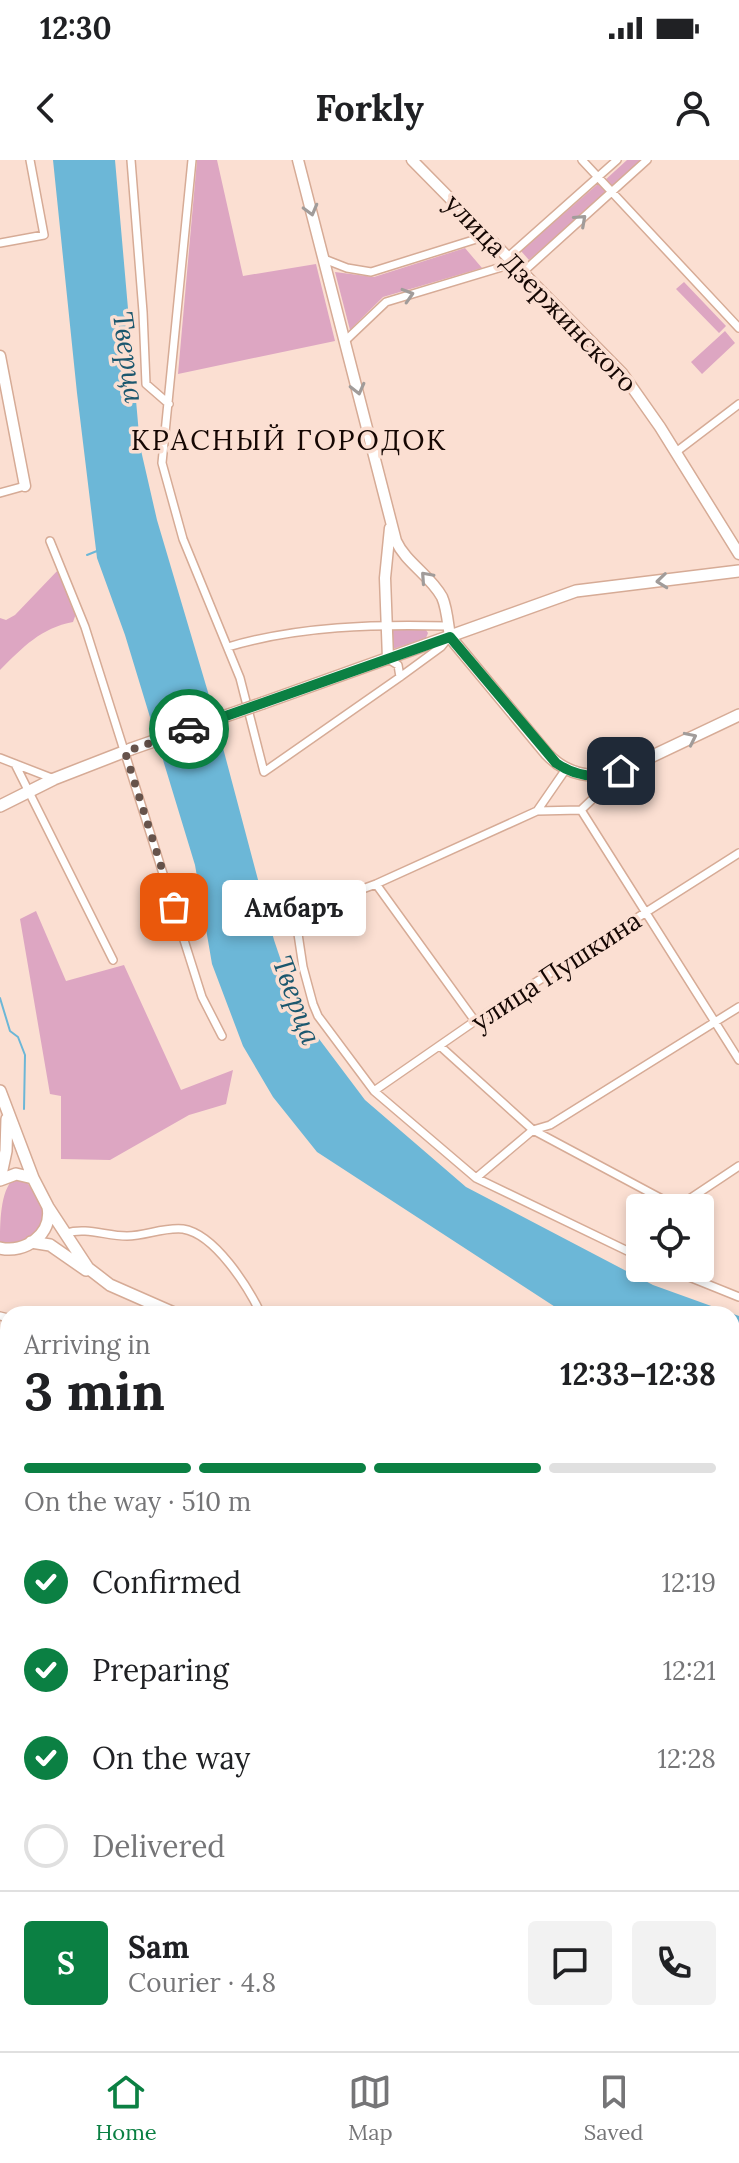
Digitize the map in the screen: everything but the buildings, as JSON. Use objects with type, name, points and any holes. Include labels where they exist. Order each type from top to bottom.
[{"type":"main road","points":[[0,806],[54,779],[128,750],[388,659],[449,631],[580,590],[739,571]]},
{"type":"main road","points":[[449,631],[547,754],[566,769],[583,775],[607,775],[627,768],[739,715]]},
{"type":"main road","points":[[1,1095],[7,1114],[7,1136],[0,1179],[16,1174],[33,1178]]},
{"type":"main road","points":[[1,1095],[33,1178],[48,1207],[85,1263],[99,1278]]},
{"type":"main road","points":[[0,1248],[15,1248],[31,1242],[46,1228],[48,1207]]},
{"type":"main road","points":[[31,1242],[50,1245],[99,1278],[159,1306]]},
{"type":"street","points":[[0,243],[44,235],[30,160]]},
{"type":"street","points":[[131,160],[146,384],[169,404]]},
{"type":"street","points":[[192,160],[169,404],[160,464],[183,539],[240,678],[264,772],[441,647],[449,631],[442,598],[404,555],[396,541],[298,160]]},
{"type":"street","name":"улица Дзержинского","points":[[412,160],[622,373],[676,452],[739,554]]},
{"type":"street","points":[[582,160],[739,328]]},
{"type":"street","points":[[515,264],[617,160]]},
{"type":"street","points":[[346,340],[386,302],[515,264],[611,192],[647,160]]},
{"type":"street","points":[[324,259],[347,268],[371,272],[486,236]]},
{"type":"street","points":[[0,356],[25,486],[0,493]]},
{"type":"street","points":[[676,452],[739,404]]},
{"type":"street","points":[[391,522],[385,578],[385,624],[388,659],[398,665],[400,677]]},
{"type":"street","points":[[50,541],[85,627],[128,750],[202,997],[222,1036]]},
{"type":"street","points":[[228,647],[258,638],[385,624],[449,631]]},
{"type":"street","points":[[0,758],[54,779]]},
{"type":"street","points":[[15,764],[113,960]]},
{"type":"street","points":[[537,811],[566,769]]},
{"type":"street","points":[[607,775],[599,793],[581,810],[537,811],[376,884],[295,914],[305,977],[318,1016],[374,1091],[476,1178],[626,1251]]},
{"type":"street","points":[[581,810],[739,1060]]},
{"type":"street","name":"улица Пушкина","points":[[374,1091],[475,1021],[739,853]]},
{"type":"street","points":[[376,884],[475,1021]]},
{"type":"street","points":[[476,1178],[533,1130],[550,1125],[739,1007]]},
{"type":"street","points":[[440,1046],[533,1130],[652,1194]]},
{"type":"street","points":[[696,1194],[739,1166]]},
{"type":"street","points":[[66,1233],[81,1230],[136,1236],[161,1229],[186,1230],[196,1234],[230,1264],[256,1306]]},
{"type":"street","points":[[0,1257],[15,1248]]},
{"type":"street","points":[[702,1282],[739,1297]]},
{"type":"shaded area","points":[[197,160],[217,160],[243,276],[316,264],[335,341],[178,374]]},
{"type":"shaded area","points":[[627,160],[644,160],[611,189],[604,181]]},
{"type":"shaded area","points":[[599,183],[607,192],[529,260],[521,251]]},
{"type":"shaded area","points":[[465,248],[482,268],[383,297],[350,330],[335,272],[374,277]]},
{"type":"shaded area","points":[[684,282],[726,326],[719,333],[676,289]]},
{"type":"shaded area","points":[[725,331],[735,343],[702,374],[691,362]]},
{"type":"shaded area","points":[[59,569],[77,611],[73,622],[42,634],[0,670],[0,618],[6,620],[15,615]]},
{"type":"shaded area","points":[[392,629],[426,630],[428,633],[426,638],[393,649]]},
{"type":"shaded area","points":[[36,911],[66,981],[124,965],[181,1090],[233,1070],[226,1104],[189,1115],[110,1160],[61,1159],[61,1096],[50,1094],[20,919]]},
{"type":"shaded area","points":[[14,1178],[27,1182],[46,1212],[44,1226],[24,1240],[0,1245],[3,1199]]},
{"type":"water","name":"Тверца","points":[[53,160],[115,160],[140,446],[157,520],[210,699],[274,940],[298,1011],[365,1100],[466,1187],[626,1271],[626,1282],[647,1282],[711,1306],[554,1306],[317,1152],[273,1097],[243,1046],[212,964],[195,865],[125,635],[97,558]]},
{"type":"waterway","points":[[87,555],[97,551]]},
{"type":"waterway","points":[[0,998],[10,1031],[18,1037],[25,1055],[24,1109]]},
{"type":"way so far","points":[[174,907],[125,752],[189,729]]},
{"type":"place","name":"Амбаръ","points":[[174,907]]},
{"type":"district","name":"КРАСНЫЙ ГОРОДОК","points":[[289,440]]},
{"type":"route","points":[[189,729],[450,637],[556,763],[572,772],[589,776],[621,771]]}]
